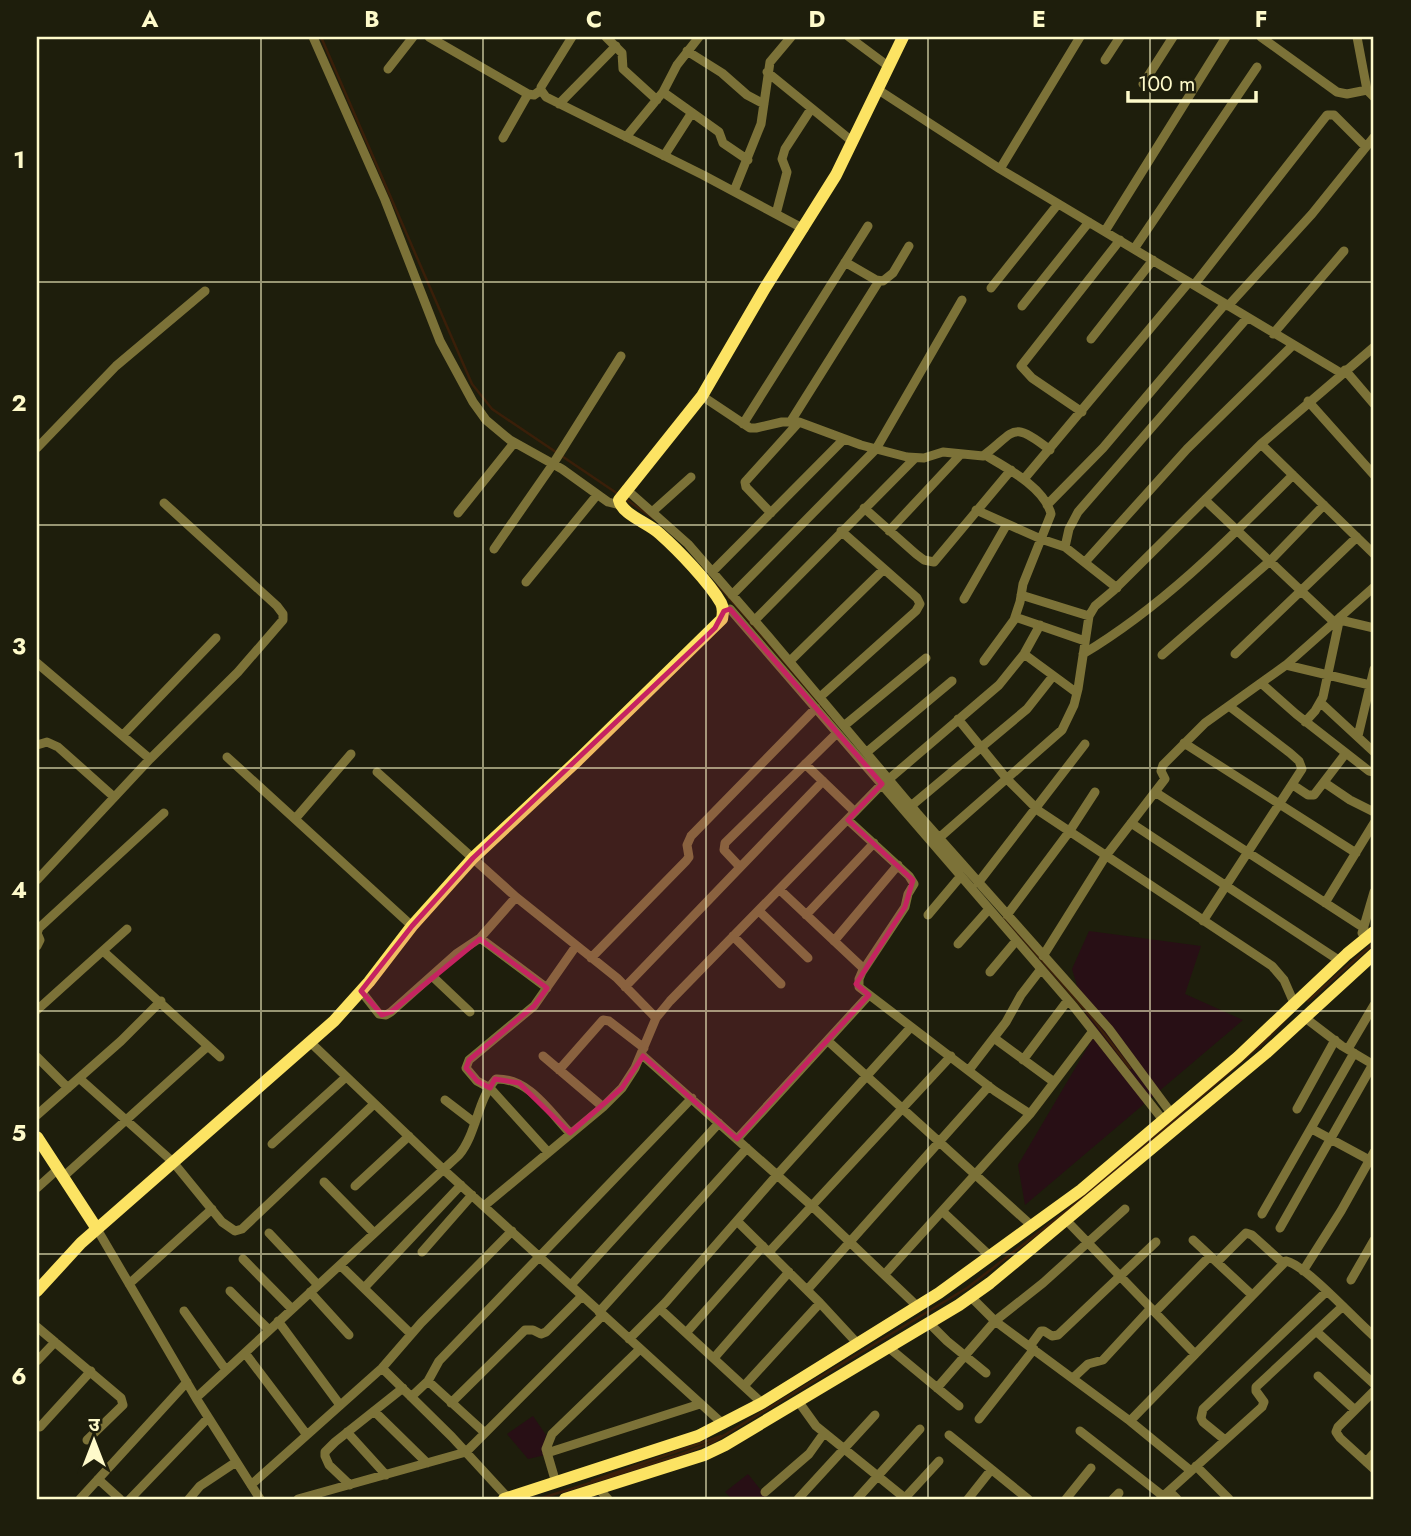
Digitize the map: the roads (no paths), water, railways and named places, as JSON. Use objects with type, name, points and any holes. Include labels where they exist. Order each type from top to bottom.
[{"type":"street","points":[[313,37],[385,200],[440,341],[473,402],[486,420],[514,443],[557,459],[608,502],[622,496],[702,396],[765,288],[804,229],[853,142],[903,37]]},
{"type":"street","points":[[388,69],[412,37]]},
{"type":"street","points":[[429,37],[534,95],[541,90],[572,37]]},
{"type":"street","points":[[606,37],[622,53],[623,69],[660,96],[719,132],[723,144],[747,160]]},
{"type":"street","points":[[626,137],[660,96],[687,51],[699,37]]},
{"type":"street","points":[[734,191],[758,135],[767,72],[773,55],[790,37]]},
{"type":"street","points":[[849,37],[888,66]]},
{"type":"street","points":[[1000,169],[1080,37]]},
{"type":"street","points":[[1105,60],[1120,37]]},
{"type":"street","points":[[1143,84],[1173,37]]},
{"type":"street","points":[[1105,231],[1226,37]]},
{"type":"street","points":[[1261,37],[1337,92],[1347,94],[1367,90]]},
{"type":"street","points":[[1274,48],[1277,37]]},
{"type":"street","points":[[1357,37],[1367,90],[1374,97]]},
{"type":"street","points":[[559,104],[615,46]]},
{"type":"street","points":[[687,51],[722,73],[747,95],[764,104]]},
{"type":"street","points":[[1134,248],[1257,67]]},
{"type":"street","points":[[767,72],[853,142]]},
{"type":"street","points":[[877,89],[1000,169],[1273,334],[1343,372],[1374,404]]},
{"type":"street","points":[[541,90],[546,97],[559,104],[804,229]]},
{"type":"street","points":[[503,138],[528,94]]},
{"type":"street","points":[[776,214],[787,172],[782,159],[785,149],[811,108]]},
{"type":"street","points":[[664,156],[691,114]]},
{"type":"street","points":[[1024,479],[1191,284],[1325,116],[1334,115],[1366,147]]},
{"type":"street","points":[[1047,505],[1103,448],[1226,305],[1312,214],[1374,137]]},
{"type":"street","points":[[991,288],[1058,204]]},
{"type":"street","points":[[1022,306],[1089,222]]},
{"type":"street","points":[[743,424],[868,226]]},
{"type":"street","points":[[1082,412],[1024,372],[1021,366],[1120,240]]},
{"type":"street","points":[[771,513],[746,487],[745,482],[795,422],[879,281],[890,276],[909,246]]},
{"type":"street","points":[[1273,334],[1344,251]]},
{"type":"street","points":[[1091,339],[1153,260]]},
{"type":"street","points":[[845,262],[879,281]]},
{"type":"street","points":[[37,448],[116,366],[205,291]]},
{"type":"street","points":[[37,1291],[97,1229],[310,1042],[361,991],[412,926],[473,859],[715,628],[732,605],[876,449],[962,300]]},
{"type":"street","points":[[1065,547],[1069,528],[1078,512],[1247,318]]},
{"type":"street","points":[[1086,561],[1179,457],[1293,345]]},
{"type":"street","points":[[939,838],[1057,737],[1067,721],[1077,693],[1089,616],[1095,606],[1261,444],[1374,347]]},
{"type":"street","points":[[494,549],[557,459],[621,356]]},
{"type":"street","points":[[702,396],[743,424],[756,428],[795,422],[876,449],[915,458],[929,458],[941,452],[977,457],[985,455],[1006,435],[1017,431],[1035,438],[1049,450]]},
{"type":"street","points":[[1308,401],[1374,475]]},
{"type":"street","points":[[712,572],[844,439]]},
{"type":"street","points":[[458,513],[514,443]]},
{"type":"street","points":[[1261,444],[1374,554]]},
{"type":"street","points":[[889,531],[960,455]]},
{"type":"street","points":[[984,661],[1015,617],[1023,583],[1051,514],[1047,505],[1024,479],[985,455]]},
{"type":"street","points":[[754,621],[915,458]]},
{"type":"street","points":[[864,508],[916,554],[924,560],[934,562],[1011,470]]},
{"type":"street","points":[[1083,654],[1107,640],[1179,584],[1238,531],[1293,475]]},
{"type":"street","points":[[652,512],[691,477]]},
{"type":"street","points":[[526,582],[597,495]]},
{"type":"street","points":[[622,496],[652,512],[688,544],[712,572],[732,605],[816,708],[867,752],[886,782],[911,806],[1109,1029],[1167,1117]]},
{"type":"street","points":[[622,496],[659,533],[721,604],[732,605],[754,621],[790,662],[960,877],[1167,1117]]},
{"type":"street","points":[[1205,500],[1301,590],[1338,619],[1374,628]]},
{"type":"street","points":[[37,880],[149,759],[238,672],[275,632],[284,617],[277,606],[164,503]]},
{"type":"street","points":[[1162,655],[1270,561],[1324,505]]},
{"type":"street","points":[[976,510],[1065,547],[1117,587]]},
{"type":"street","points":[[964,599],[1007,524]]},
{"type":"street","points":[[820,697],[918,607],[920,601],[842,531]]},
{"type":"street","points":[[1236,654],[1357,537]]},
{"type":"street","points":[[790,662],[884,569]]},
{"type":"street","points":[[1043,956],[1105,857],[1165,779],[1161,771],[1163,765],[1205,723],[1286,665],[1374,587]]},
{"type":"street","points":[[1021,595],[1089,616]]},
{"type":"street","points":[[1015,617],[1085,641]]},
{"type":"street","points":[[1305,722],[1321,703],[1338,619]]},
{"type":"street","points":[[484,1206],[622,1088],[656,1018],[670,1001],[886,782],[999,684],[1024,654],[1040,625]]},
{"type":"street","points":[[123,735],[216,638]]},
{"type":"street","points":[[1024,654],[1077,693]]},
{"type":"street","points":[[740,867],[724,850],[725,843],[841,729],[926,658]]},
{"type":"street","points":[[37,663],[149,759]]},
{"type":"street","points":[[1286,665],[1372,686]]},
{"type":"street","points":[[1358,736],[1374,669]]},
{"type":"street","points":[[911,806],[1027,709],[1053,676]]},
{"type":"street","points":[[867,752],[952,681]]},
{"type":"street","points":[[1261,683],[1305,722],[1369,771],[1374,772]]},
{"type":"street","points":[[1321,703],[1374,752]]},
{"type":"street","points":[[1203,921],[1302,769],[1299,761],[1229,706]]},
{"type":"street","points":[[591,958],[689,857],[687,845],[691,836],[816,708]]},
{"type":"street","points":[[958,719],[1007,779],[1035,808],[1272,966],[1284,980],[1294,1003]]},
{"type":"street","points":[[37,746],[47,742],[58,747],[114,797]]},
{"type":"street","points":[[1184,743],[1356,853]]},
{"type":"street","points":[[978,883],[1085,744]]},
{"type":"street","points":[[1293,785],[1312,796],[1320,791],[1346,753]]},
{"type":"street","points":[[295,819],[351,754]]},
{"type":"street","points":[[227,757],[412,926]]},
{"type":"street","points":[[805,764],[855,812]]},
{"type":"street","points":[[377,772],[516,897],[625,986],[656,1018]]},
{"type":"street","points":[[625,986],[823,781]]},
{"type":"street","points":[[1325,783],[1374,812]]},
{"type":"street","points":[[1007,915],[1069,832],[1095,792]]},
{"type":"street","points":[[1155,792],[1369,930]]},
{"type":"street","points":[[37,946],[40,940],[37,933],[39,928],[164,813]]},
{"type":"street","points":[[848,820],[898,865],[914,884],[905,907],[864,969],[858,983],[869,995],[911,1027],[1030,1114]]},
{"type":"street","points":[[1131,823],[1340,961]]},
{"type":"street","points":[[1325,903],[1374,823]]},
{"type":"street","points":[[806,915],[874,843]]},
{"type":"street","points":[[834,941],[898,865]]},
{"type":"street","points":[[928,915],[960,877]]},
{"type":"street","points":[[779,890],[864,969]]},
{"type":"street","points":[[382,1368],[466,1452],[506,1499],[527,1496],[556,1483],[687,1441],[723,1424],[762,1403],[917,1306],[1081,1190],[1238,1057],[1359,944],[1369,930],[1374,892]]},
{"type":"street","points":[[361,991],[379,1014],[386,1015],[456,954],[480,938],[516,897]]},
{"type":"street","points":[[958,944],[989,909]]},
{"type":"street","points":[[759,911],[808,958]]},
{"type":"street","points":[[37,1010],[127,929]]},
{"type":"street","points":[[733,936],[781,984]]},
{"type":"street","points":[[480,938],[547,988]]},
{"type":"street","points":[[990,972],[1016,941]]},
{"type":"street","points":[[547,1151],[490,1088],[477,1081],[466,1068],[469,1060],[534,1006],[576,946]]},
{"type":"street","points":[[103,951],[220,1057]]},
{"type":"street","points":[[565,1499],[704,1455],[971,1297],[1067,1221],[1266,1053],[1374,954]]},
{"type":"street","points":[[969,1070],[1041,969]]},
{"type":"street","points":[[432,976],[470,1012]]},
{"type":"street","points":[[737,1139],[869,995]]},
{"type":"street","points":[[1023,1060],[1068,1000]]},
{"type":"street","points":[[37,1115],[161,1001]]},
{"type":"street","points":[[1262,1214],[1312,1129],[1374,1005]]},
{"type":"street","points":[[1280,1228],[1374,1065],[1304,1017]]},
{"type":"street","points":[[559,1070],[603,1020],[608,1021],[813,1207],[917,1306]]},
{"type":"street","points":[[629,1339],[660,1309],[911,1027]]},
{"type":"street","points":[[885,1274],[1030,1114],[1093,1031]]},
{"type":"street","points":[[994,1038],[1054,1082]]},
{"type":"street","points":[[1297,1109],[1335,1040]]},
{"type":"street","points":[[828,1041],[1032,1226]]},
{"type":"street","points":[[310,1042],[471,1195],[723,1424]]},
{"type":"street","points":[[37,1188],[127,1120],[208,1046]]},
{"type":"street","points":[[543,1056],[603,1107]]},
{"type":"street","points":[[686,1333],[766,1249],[813,1207],[951,1056]]},
{"type":"street","points":[[37,1057],[68,1088]]},
{"type":"street","points":[[272,1144],[346,1077]]},
{"type":"street","points":[[79,1078],[173,1161],[230,1229],[238,1231],[374,1104]]},
{"type":"street","points":[[196,1398],[444,1170],[463,1149],[496,1079],[519,1083],[570,1133]]},
{"type":"street","points":[[807,1290],[989,1086]]},
{"type":"street","points":[[411,1397],[428,1381],[439,1361],[692,1098]]},
{"type":"street","points":[[445,1100],[475,1123]]},
{"type":"street","points":[[571,1286],[719,1123]]},
{"type":"street","points":[[1303,1271],[1373,1158],[1312,1129]]},
{"type":"street","points":[[37,1136],[97,1229],[208,1418],[260,1499]]},
{"type":"street","points":[[355,1186],[408,1136]]},
{"type":"street","points":[[298,1499],[466,1452],[601,1313],[747,1148]]},
{"type":"street","points":[[324,1182],[374,1233]]},
{"type":"street","points":[[364,1288],[461,1185]]},
{"type":"street","points":[[422,1252],[471,1195]]},
{"type":"street","points":[[129,1284],[212,1209]]},
{"type":"street","points":[[937,1388],[995,1321],[1043,1283],[1125,1209]]},
{"type":"street","points":[[942,1211],[990,1256]]},
{"type":"street","points":[[737,1221],[858,1343]]},
{"type":"street","points":[[1067,1221],[1195,1354]]},
{"type":"street","points":[[250,1485],[382,1368],[411,1334],[512,1231]]},
{"type":"street","points":[[269,1233],[318,1285]]},
{"type":"street","points":[[1073,1378],[1088,1364],[1103,1360],[1153,1310],[1246,1233],[1252,1235],[1283,1263]]},
{"type":"street","points":[[1193,1240],[1252,1295]]},
{"type":"street","points":[[1351,1280],[1370,1255],[1374,1240]]},
{"type":"street","points":[[979,1419],[1041,1332],[1058,1335],[1156,1242]]},
{"type":"street","points":[[243,1259],[292,1309]]},
{"type":"street","points":[[1130,1421],[1283,1263],[1290,1261],[1303,1271],[1374,1336]]},
{"type":"street","points":[[340,1265],[411,1334]]},
{"type":"street","points":[[714,1358],[789,1272]]},
{"type":"street","points":[[230,1292],[269,1330]]},
{"type":"street","points":[[310,1292],[349,1335]]},
{"type":"street","points":[[1225,1440],[1203,1422],[1203,1409],[1327,1292]]},
{"type":"street","points":[[452,1402],[525,1330],[533,1329],[541,1334],[546,1332],[582,1296]]},
{"type":"street","points":[[971,1297],[995,1321],[1194,1469],[1229,1499]]},
{"type":"street","points":[[744,1386],[820,1303]]},
{"type":"street","points":[[1164,1495],[1262,1407],[1264,1402],[1256,1387],[1343,1306]]},
{"type":"street","points":[[660,1309],[762,1403]]},
{"type":"street","points":[[184,1311],[226,1370]]},
{"type":"street","points":[[278,1321],[340,1405]]},
{"type":"street","points":[[929,1323],[986,1373]]},
{"type":"street","points":[[37,1327],[118,1393],[123,1402],[87,1440]]},
{"type":"street","points":[[1316,1331],[1374,1384]]},
{"type":"street","points":[[37,1361],[55,1342]]},
{"type":"street","points":[[888,1347],[959,1406]]},
{"type":"street","points":[[556,1483],[547,1453],[552,1434],[640,1349]]},
{"type":"street","points":[[245,1353],[307,1435]]},
{"type":"street","points":[[40,1427],[91,1371]]},
{"type":"street","points":[[1318,1376],[1355,1410]]},
{"type":"street","points":[[428,1381],[485,1433]]},
{"type":"street","points":[[79,1499],[187,1382]]},
{"type":"street","points":[[350,1485],[329,1465],[326,1452],[402,1388]]},
{"type":"street","points":[[1374,1391],[1338,1427],[1337,1434],[1374,1469]]},
{"type":"street","points":[[798,1401],[810,1420],[824,1433],[905,1499],[939,1461]]},
{"type":"street","points":[[547,1453],[700,1404]]},
{"type":"street","points":[[374,1411],[427,1463]]},
{"type":"street","points":[[801,1498],[875,1415]]},
{"type":"street","points":[[130,1499],[208,1418]]},
{"type":"street","points":[[857,1499],[920,1429]]},
{"type":"street","points":[[1080,1431],[1164,1495],[1177,1499]]},
{"type":"street","points":[[346,1433],[386,1475]]},
{"type":"street","points":[[765,1492],[809,1454],[824,1433]]},
{"type":"street","points":[[949,1435],[1028,1499]]},
{"type":"street","points":[[1366,1462],[1374,1453]]},
{"type":"street","points":[[189,1499],[200,1486],[236,1462]]},
{"type":"street","points":[[1066,1499],[1091,1468]]},
{"type":"street","points":[[968,1499],[991,1469]]},
{"type":"street","points":[[99,1479],[120,1499]]},
{"type":"street","points":[[598,1489],[608,1499]]},
{"type":"waterway","points":[[321,37],[472,384],[492,409],[618,494]]},
{"type":"waterway","points":[[624,498],[653,518]]},
{"type":"waterway","points":[[718,585],[837,724]]},
{"type":"waterway","points":[[1004,917],[1092,1018],[1130,1068]]},
{"type":"waterway","points":[[1308,1001],[1374,943]]},
{"type":"waterway","points":[[542,1498],[713,1442],[967,1288],[1142,1148],[1266,1040],[1286,1019]]},
{"type":"waterway","points":[[592,1481],[721,1436]]}]
